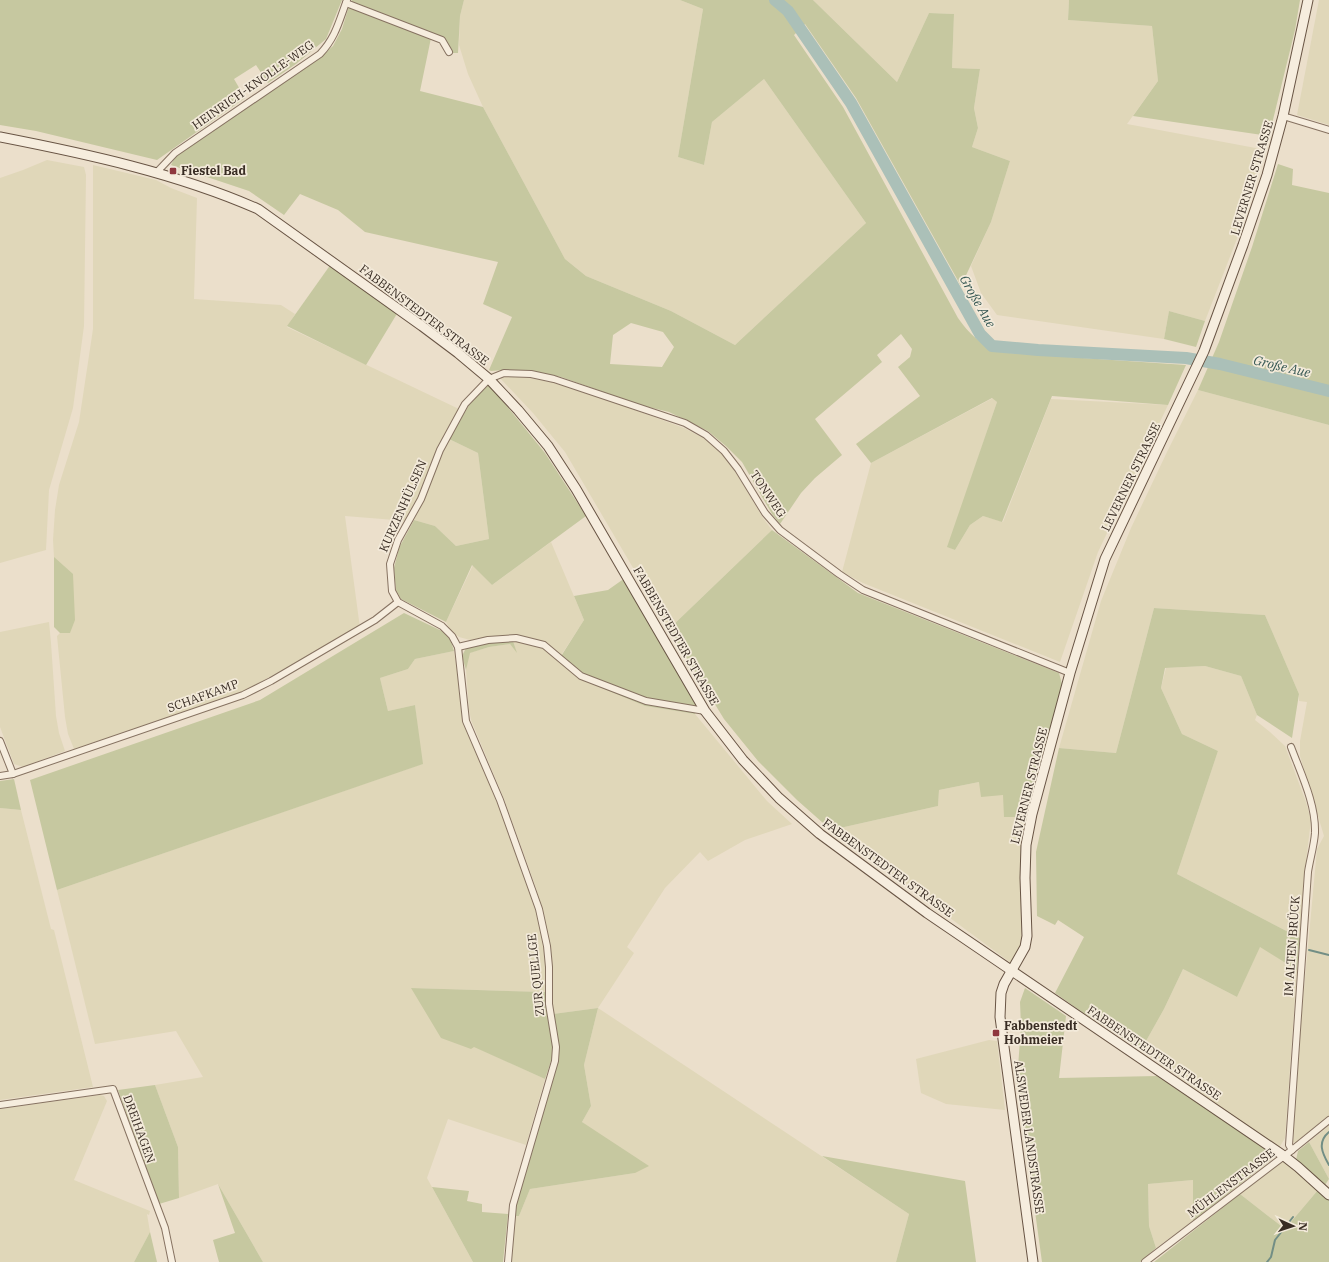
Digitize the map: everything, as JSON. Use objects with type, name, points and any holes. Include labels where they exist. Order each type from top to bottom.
[{"type":"street","name":"LEVERNER STRASSE","points":[[1012,971],[1025,947],[1027,936],[1025,878],[1026,845],[1032,814],[1070,672],[1106,559],[1195,372],[1248,231],[1267,176],[1283,116],[1308,0]]},
{"type":"street","name":"HEINRICH-KNOLLE-WEG","points":[[156,173],[175,153],[320,54],[328,45],[337,30],[346,1],[442,40],[449,52]]},
{"type":"street","points":[[1283,116],[1329,130]]},
{"type":"street","name":"FABBENSTEDTER STRASSE","points":[[0,137],[108,159],[231,197],[258,209],[422,326],[488,379],[548,446],[576,489],[705,711],[744,760],[779,798],[820,834],[927,913],[1284,1156],[1329,1194]]},
{"type":"street","name":"TONWEG","points":[[488,379],[504,373],[531,374],[554,379],[685,423],[706,435],[724,451],[738,469],[765,513],[780,530],[863,590],[1070,672]]},
{"type":"street","name":"KURZENHÜLSEN","points":[[398,602],[392,591],[390,564],[398,540],[421,499],[440,450],[465,404],[488,379]]},
{"type":"street","points":[[398,602],[442,626],[452,636],[458,647],[488,640],[516,638],[544,645],[581,676],[646,701],[705,711]]},
{"type":"street","name":"SCHAFKAMP","points":[[0,776],[13,774],[243,695],[271,681],[362,628],[398,602]]},
{"type":"street","name":"ZUR QUELLGE","points":[[458,647],[466,721],[500,800],[539,909],[547,946],[549,967],[549,1004],[556,1047],[555,1061],[513,1205],[508,1262]]},
{"type":"street","points":[[0,741],[13,774]]},
{"type":"street","name":"IM ALTEN BRÜCK","points":[[1291,747],[1309,798],[1314,818],[1315,833],[1308,872],[1302,951],[1289,1145],[1292,1150]]},
{"type":"street","name":"ALSWEDER LANDSTRASSE","points":[[1012,971],[1004,984],[1001,993],[1000,1017],[1033,1262]]},
{"type":"street","name":"DREIHAGEN","points":[[0,1105],[113,1090],[164,1228],[172,1262]]},
{"type":"street","name":"MÜHLENSTRASSE","points":[[1145,1262],[1329,1120]]},
{"type":"shaded area","points":[[464,0],[680,0],[703,9],[678,157],[704,165],[712,122],[764,79],[866,223],[735,345],[671,311],[586,276],[565,259],[483,107],[468,74],[459,45],[460,16]]},
{"type":"shaded area","points":[[813,0],[1069,0],[1068,20],[1152,26],[1158,81],[1127,124],[1261,149],[1263,154],[1238,236],[1205,321],[1169,311],[1164,339],[997,315],[981,293],[971,266],[991,222],[1010,161],[972,147],[978,128],[974,108],[980,69],[952,68],[954,14],[929,13],[897,82]]},
{"type":"shaded area","points":[[1319,0],[1329,0],[1329,125],[1297,115]]},
{"type":"shaded area","points":[[47,160],[84,167],[86,175],[84,326],[73,408],[49,490],[46,550],[0,563],[0,178]]},
{"type":"shaded area","points":[[93,165],[156,180],[171,188],[197,198],[194,299],[281,305],[295,314],[287,327],[459,409],[438,450],[407,521],[345,516],[360,628],[242,692],[74,749],[68,734],[65,717],[57,636],[60,633],[70,633],[54,557],[53,540],[55,510],[59,485],[79,422],[93,329]]},
{"type":"shaded area","points":[[499,377],[530,378],[554,383],[684,428],[705,439],[722,454],[735,471],[763,518],[772,530],[669,629],[565,452],[533,413]]},
{"type":"shaded area","points":[[1198,390],[1329,425],[1329,1117],[1296,1143],[1293,1142],[1298,1054],[1317,849],[1324,836],[1300,756],[1300,741],[1307,702],[1299,701],[1299,694],[1265,615],[1154,608],[1116,753],[1059,748],[1101,601],[1131,528]]},
{"type":"shaded area","points":[[993,398],[997,402],[948,547],[955,550],[970,525],[983,516],[1003,522],[1051,399],[1168,405],[1098,552],[1060,662],[863,583],[842,572],[871,463]]},
{"type":"shaded area","points":[[449,439],[478,453],[489,539],[456,546],[435,526],[414,520]]},
{"type":"shaded area","points":[[551,542],[584,620],[558,660],[592,684],[645,706],[695,714],[767,801],[792,824],[745,840],[708,861],[700,852],[665,888],[627,947],[634,953],[598,1008],[553,1014],[550,946],[536,888],[504,799],[471,720],[469,709],[466,670],[469,653],[489,647],[510,644],[516,651],[513,641],[509,636],[470,640],[459,637],[451,631],[446,622],[473,565],[492,585]]},
{"type":"shaded area","points":[[49,622],[56,716],[59,733],[65,751],[23,767],[14,764],[0,727],[0,632]]},
{"type":"shaded area","points":[[454,651],[465,724],[498,802],[537,913],[544,947],[546,971],[545,992],[412,988],[473,1046],[545,1079],[526,1145],[448,1119],[427,1178],[473,1262],[263,1262],[218,1184],[179,1198],[178,1147],[155,1085],[203,1077],[176,1031],[95,1044],[57,890],[422,764],[415,705],[388,711],[380,678],[408,669],[415,659]]},
{"type":"shaded area","points":[[1205,666],[1241,676],[1257,715],[1255,720],[1285,746],[1306,802],[1311,820],[1304,878],[1300,938],[1177,874],[1218,751],[1182,734],[1161,688],[1166,668]]},
{"type":"shaded area","points":[[979,782],[1003,795],[1027,817],[1021,845],[1022,944],[1011,963],[831,830],[938,806],[939,790]]},
{"type":"shaded area","points":[[0,808],[21,810],[51,929],[54,930],[93,1087],[0,1100]]},
{"type":"shaded area","points":[[1260,946],[1297,970],[1285,1138],[1279,1148],[1141,1050],[1164,1009],[1183,969],[1237,997]]},
{"type":"shaded area","points":[[598,1008],[909,1214],[896,1262],[510,1262],[514,1216],[519,1216],[530,1189],[635,1173],[582,1122],[591,1106],[584,1065]]},
{"type":"shaded area","points":[[989,1040],[997,1041],[1005,1110],[946,1104],[921,1093],[916,1059]]},
{"type":"shaded area","points":[[100,1095],[104,1096],[107,1101],[74,1180],[150,1211],[149,1215],[147,1214],[150,1232],[134,1262],[0,1262],[0,1109]]},
{"type":"shaded area","points":[[1329,1126],[1329,1179],[1309,1142]]},
{"type":"shaded area","points":[[1283,1160],[1318,1190],[1285,1229],[1240,1194]]},
{"type":"shaded area","points":[[1193,1180],[1193,1221],[1156,1248],[1149,1226],[1148,1184]]},
{"type":"green space","points":[[0,0],[342,0],[326,39],[296,64],[268,83],[256,65],[234,79],[245,98],[157,160],[36,131],[0,125]]},
{"type":"green space","points":[[352,0],[464,0],[460,16],[458,53],[452,53],[444,39],[351,3]]},
{"type":"green space","points":[[680,0],[813,0],[897,82],[929,13],[954,14],[952,68],[980,69],[974,108],[978,128],[972,147],[1010,161],[991,222],[961,286],[856,98],[805,24],[794,35],[843,107],[958,318],[979,341],[992,348],[1009,353],[1186,365],[1168,405],[1052,396],[1002,522],[983,516],[970,525],[955,550],[947,547],[997,402],[992,398],[871,463],[856,444],[920,396],[898,367],[910,357],[912,349],[901,334],[877,355],[882,362],[815,419],[842,455],[815,478],[801,493],[780,524],[772,514],[742,462],[708,431],[669,412],[640,405],[561,377],[531,371],[489,370],[512,317],[483,304],[498,262],[365,232],[338,210],[300,194],[284,215],[249,191],[171,165],[175,157],[317,60],[333,46],[342,29],[349,6],[431,38],[420,91],[483,107],[565,259],[586,276],[671,311],[735,345],[866,223],[764,79],[712,122],[704,165],[678,157],[703,9]],"holes":[[[631,323],[663,332],[674,347],[662,367],[610,364],[613,335]]]},
{"type":"green space","points":[[1069,0],[1300,0],[1295,30],[1269,136],[1133,116],[1158,81],[1152,26],[1068,20]]},
{"type":"green space","points":[[1278,164],[1293,169],[1292,185],[1329,193],[1329,425],[1198,390],[1219,342],[1252,247]]},
{"type":"green space","points":[[331,264],[398,312],[366,365],[287,326]]},
{"type":"green space","points":[[1169,311],[1205,321],[1196,347],[1164,339]]},
{"type":"green space","points":[[488,383],[545,453],[586,516],[492,585],[472,565],[446,622],[401,599],[396,590],[394,568],[399,548],[414,520],[435,526],[456,546],[489,539],[478,453],[449,439],[469,405]]},
{"type":"green space","points":[[772,530],[858,593],[1059,673],[1062,684],[1027,817],[1004,817],[1003,795],[981,797],[979,782],[939,790],[938,806],[831,830],[797,800],[758,761],[724,719],[669,629]]},
{"type":"green space","points":[[54,557],[73,574],[75,620],[70,633],[60,633],[54,627]]},
{"type":"green space","points":[[625,578],[699,706],[695,714],[645,706],[579,678],[558,661],[584,620],[574,596],[608,590]]},
{"type":"green space","points":[[1154,608],[1265,615],[1299,694],[1292,738],[1257,715],[1241,676],[1205,666],[1165,668],[1161,688],[1182,734],[1218,751],[1177,874],[1300,938],[1297,970],[1260,947],[1237,997],[1183,969],[1164,1009],[1141,1050],[1055,993],[1084,937],[1058,920],[1055,925],[1037,916],[1036,852],[1059,748],[1116,753]]},
{"type":"green space","points":[[404,613],[444,632],[451,641],[454,651],[415,659],[408,669],[380,678],[388,711],[415,705],[423,764],[57,890],[30,780],[260,700]]},
{"type":"green space","points":[[513,641],[517,653],[510,644],[489,647],[470,653],[466,670],[462,656],[466,648],[488,642]]},
{"type":"green space","points":[[14,779],[21,810],[0,808],[0,781]]},
{"type":"green space","points":[[411,988],[545,992],[552,1042],[552,1058],[545,1079],[474,1047],[471,1049],[441,1038]]},
{"type":"green space","points":[[1025,988],[1066,1016],[1059,1078],[1157,1076],[1276,1156],[1193,1221],[1193,1180],[1148,1184],[1149,1226],[1156,1248],[1140,1262],[1042,1262],[1017,1081],[1021,1026],[1020,1002]]},
{"type":"green space","points":[[598,1008],[584,1065],[591,1106],[582,1122],[649,1166],[635,1173],[530,1189],[519,1216],[514,1216],[514,1206],[557,1062],[553,1014]]},
{"type":"green space","points":[[155,1085],[178,1147],[179,1198],[159,1204],[118,1090]]},
{"type":"green space","points":[[1309,1142],[1329,1179],[1325,1185],[1296,1160],[1298,1151]]},
{"type":"green space","points":[[822,1156],[965,1181],[976,1262],[896,1262],[909,1214]]},
{"type":"green space","points":[[218,1184],[263,1262],[219,1262],[213,1240],[235,1233]]},
{"type":"green space","points":[[432,1187],[469,1191],[467,1201],[482,1204],[482,1212],[508,1214],[503,1262],[473,1262]]},
{"type":"green space","points":[[1318,1190],[1329,1200],[1329,1262],[1154,1262],[1240,1194],[1285,1229]]},
{"type":"green space","points":[[150,1232],[157,1262],[134,1262]]},
{"type":"waterway","name":"Große Aue","points":[[775,0],[788,11],[851,103],[980,334],[992,346],[1186,358],[1220,364],[1329,391]]},
{"type":"waterway","points":[[1309,950],[1329,955]]},
{"type":"waterway","points":[[1329,1132],[1325,1136],[1322,1144],[1324,1156],[1329,1165]]},
{"type":"waterway","points":[[1267,1262],[1271,1257],[1275,1240],[1293,1217]]},
{"type":"place","name":"Fiestel Bad","points":[[173,171]]},
{"type":"place","name":"Fabbenstedt Hohmeier","points":[[996,1033]]}]
